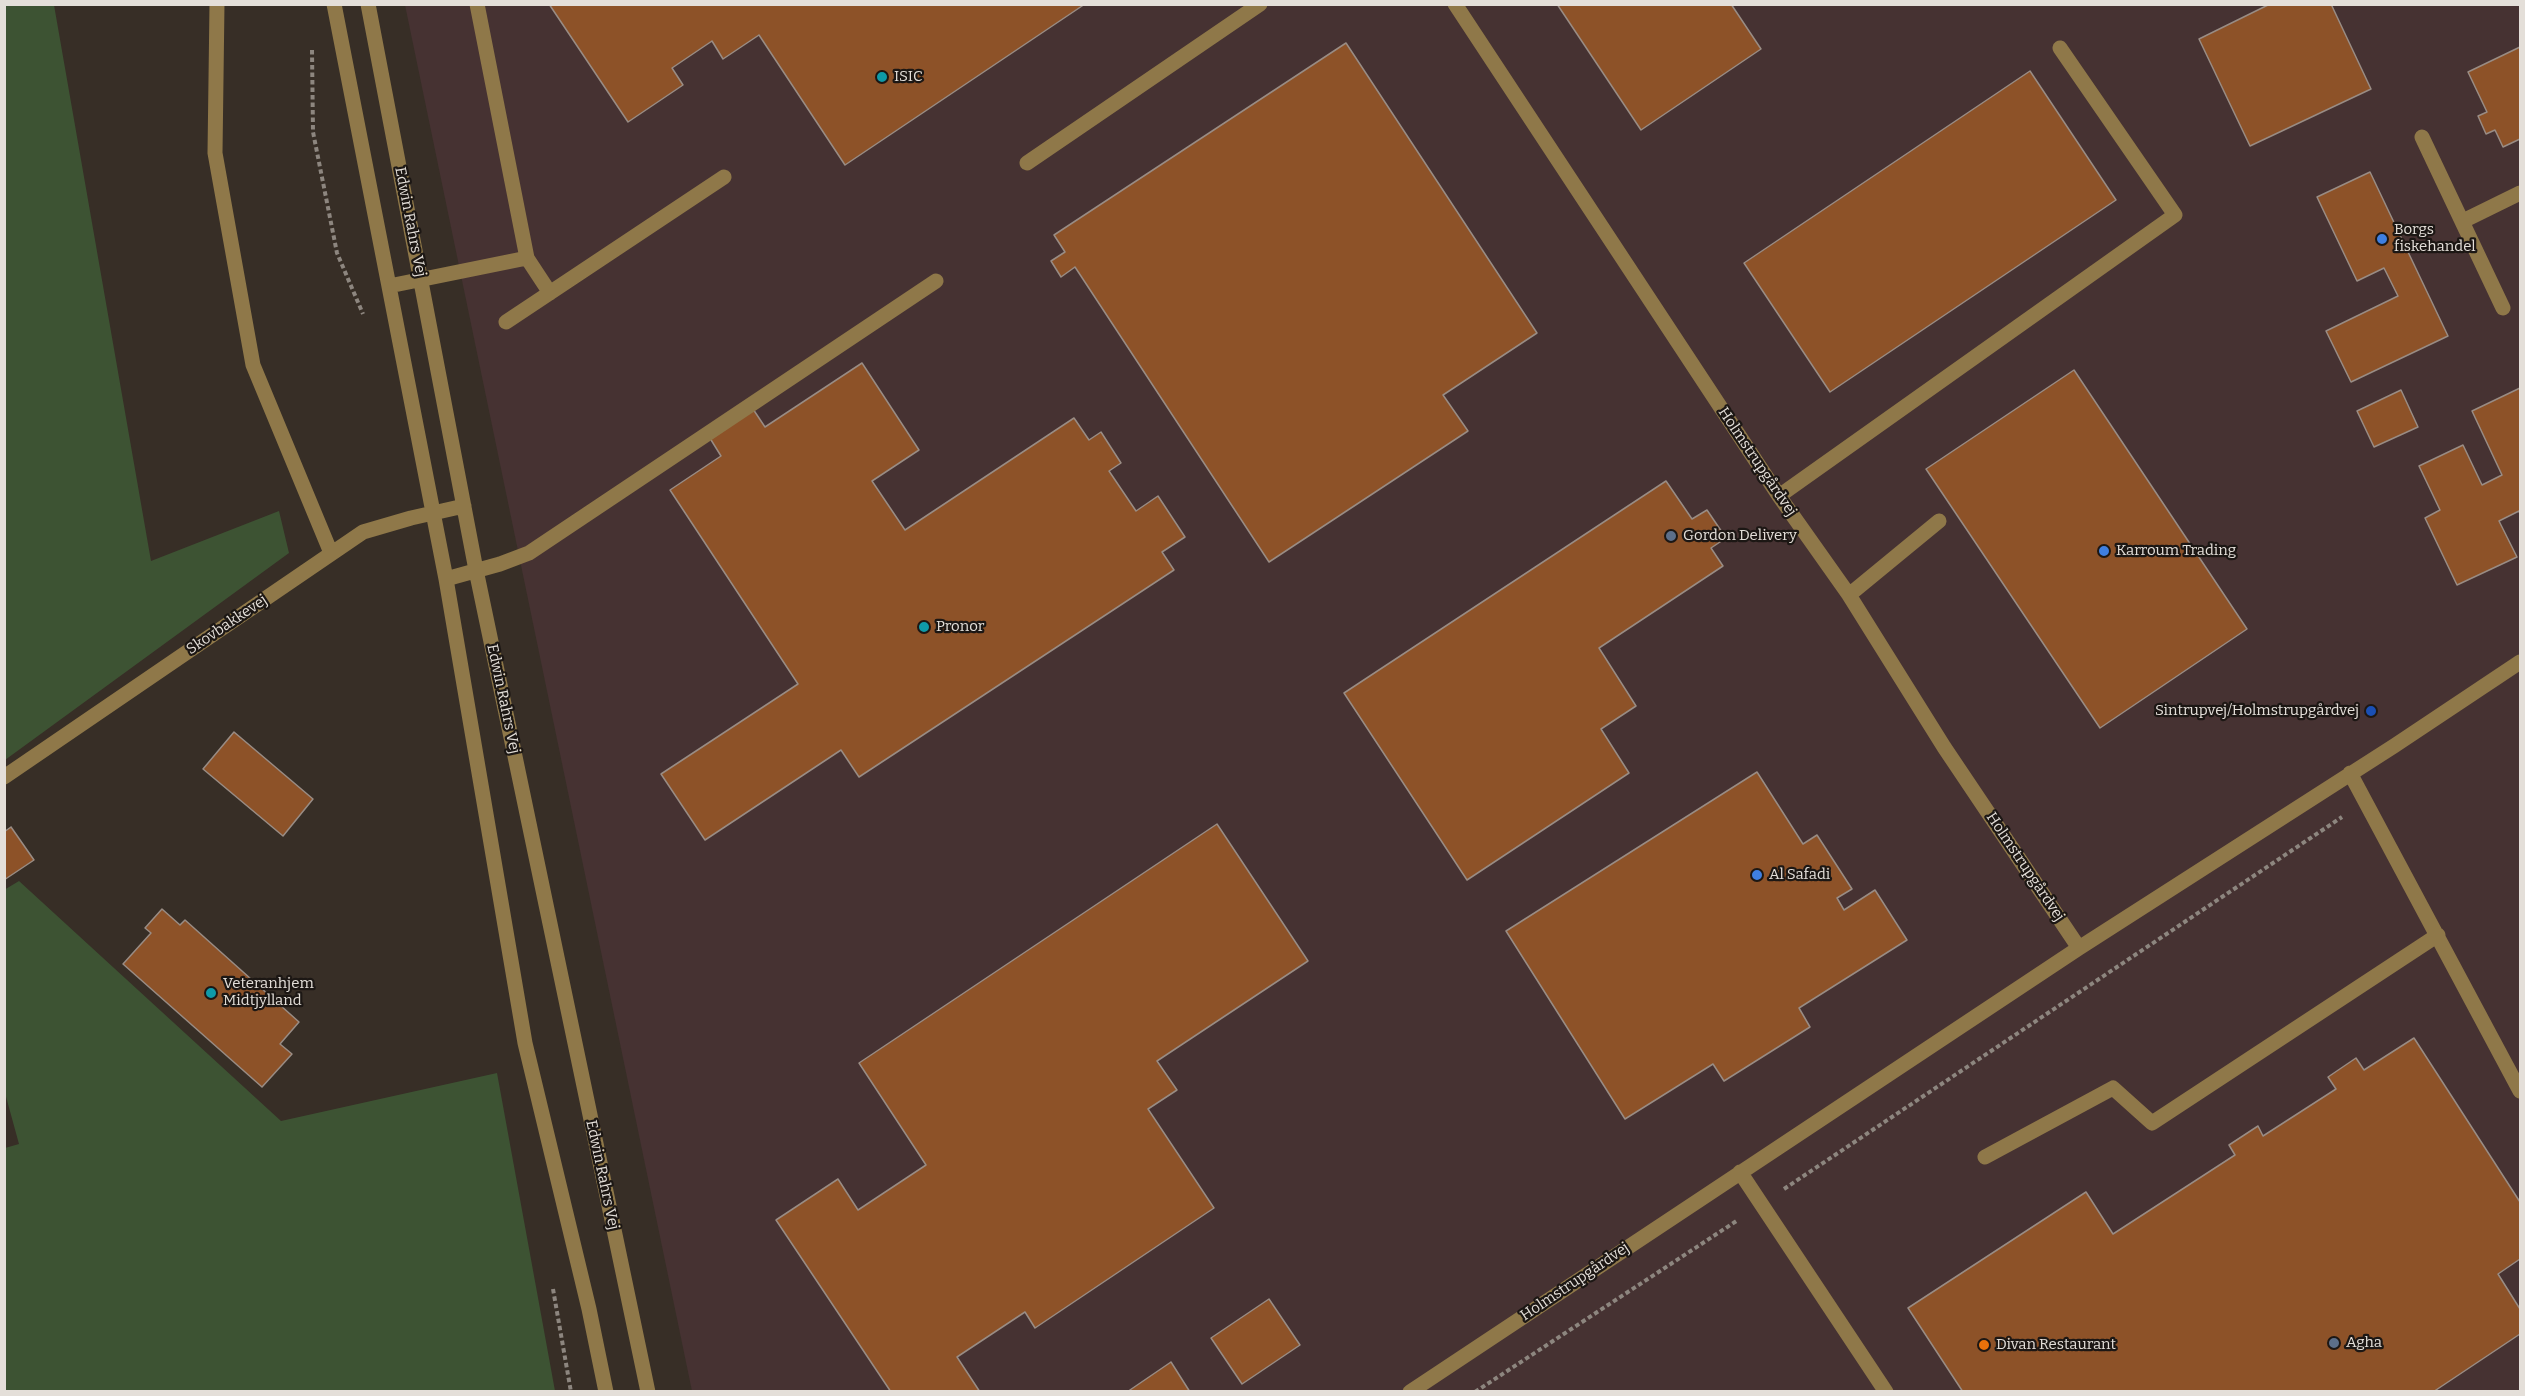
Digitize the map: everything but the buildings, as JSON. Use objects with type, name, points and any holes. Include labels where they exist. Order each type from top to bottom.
[{"type":"street","points":[[217,4],[215,153],[253,365],[331,554]]},
{"type":"street","points":[[334,4],[446,579],[525,1043],[589,1309],[606,1392]]},
{"type":"street","name":"Edwin Rahrs Vej","points":[[368,4],[476,570],[648,1392]]},
{"type":"street","points":[[477,4],[527,258],[550,293]]},
{"type":"street","points":[[1027,163],[1260,4]]},
{"type":"street","name":"Holmstrupgårdvej","points":[[1455,4],[1779,496],[1849,595],[1944,747],[2079,948]]},
{"type":"street","points":[[1779,496],[2175,216],[2060,48]]},
{"type":"street","points":[[2422,137],[2503,308]]},
{"type":"street","points":[[506,322],[724,177]]},
{"type":"street","points":[[2463,221],[2520,193]]},
{"type":"street","points":[[389,286],[527,258]]},
{"type":"street","points":[[446,579],[529,553],[936,281]]},
{"type":"street","name":"Skovbakkevej","points":[[4,777],[363,532],[464,506]]},
{"type":"street","points":[[1849,595],[1939,522]]},
{"type":"street","name":"Holmstrupgårdvej","points":[[1410,1392],[2079,948],[2520,662]]},
{"type":"street","points":[[2350,773],[2520,1091]]},
{"type":"street","points":[[1985,1157],[2113,1088],[2152,1123],[2438,935]]},
{"type":"street","points":[[1740,1172],[1886,1392]]},
{"type":"path","points":[[1475,1392],[1762,1205],[2365,801]]},
{"type":"shaded area","points":[[405,5],[2520,5],[2520,1391],[692,1391]]},
{"type":"green space","points":[[5,4],[54,5],[151,561],[279,511],[289,553],[5,760]]},
{"type":"green space","points":[[19,881],[281,1121],[497,1073],[555,1391],[5,1391],[5,1148],[19,1144],[5,1093],[4,890]]},
{"type":"place","name":"ISIC","points":[[882,77]]},
{"type":"place","name":"Borgs fiskehandel","points":[[2382,239]]},
{"type":"place","name":"Gordon Delivery","points":[[1671,536]]},
{"type":"place","name":"Karroum Trading","points":[[2104,551]]},
{"type":"place","name":"Pronor","points":[[924,627]]},
{"type":"place","name":"Sintrupvej/Holmstrupgårdvej","points":[[2371,711]]},
{"type":"place","name":"Al Safadi","points":[[1757,875]]},
{"type":"place","name":"Veteranhjem Midtjylland","points":[[211,993]]},
{"type":"place","name":"Agha","points":[[2334,1343]]},
{"type":"place","name":"Divan Restaurant","points":[[1984,1345]]}]
